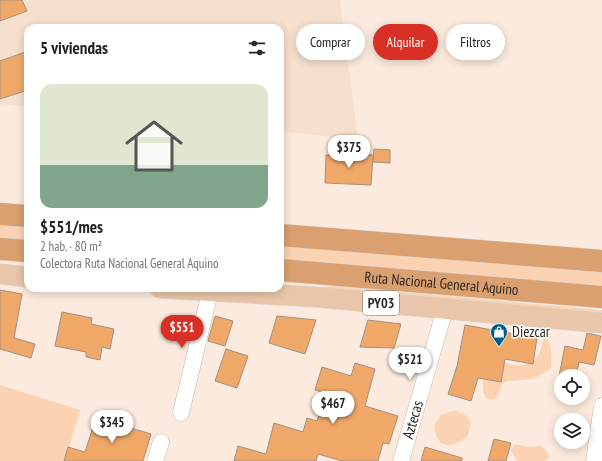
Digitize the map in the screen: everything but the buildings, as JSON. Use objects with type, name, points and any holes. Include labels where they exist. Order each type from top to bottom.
[{"type":"highway","points":[[0,214],[24,216]]},
{"type":"highway","points":[[284,235],[602,261]]},
{"type":"highway","name":"Ruta Nacional General Aquino","points":[[284,270],[602,297]]},
{"type":"main road","points":[[0,274],[24,277]]},
{"type":"main road","name":"PY03","points":[[210,292],[315,297],[602,323]]},
{"type":"main road","points":[[283,292],[315,297]]},
{"type":"street","points":[[181,413],[210,292]]},
{"type":"street","name":"Aztecas","points":[[401,461],[445,309]]},
{"type":"street","points":[[594,461],[602,406]]},
{"type":"street","points":[[156,461],[161,442]]},
{"type":"shaded area","points":[[0,0],[340,0],[343,24],[296,24],[296,60],[348,60],[358,140],[284,131],[284,24],[24,24],[24,107],[0,104]]},
{"type":"shaded area","points":[[0,223],[24,225],[24,241],[0,239]]},
{"type":"shaded area","points":[[284,245],[602,271],[602,287],[284,261]]},
{"type":"shaded area","points":[[336,286],[602,310],[602,315],[313,288]]},
{"type":"shaded area","points":[[545,336],[548,340],[550,348],[551,369],[533,379],[507,381],[502,384],[498,397],[492,400],[486,398],[483,392],[483,378],[503,362],[513,365],[523,365],[532,362],[539,354]]},
{"type":"shaded area","points":[[0,385],[80,410],[65,461],[0,461]]},
{"type":"shaded area","points":[[455,410],[468,417],[471,423],[468,436],[456,443],[446,445],[438,440],[434,426],[441,415]]},
{"type":"shaded area","points":[[515,444],[529,447],[541,446],[546,450],[549,457],[545,461],[517,461],[511,450]]},
{"type":"place","name":"Diezcar","points":[[499,347]]}]
